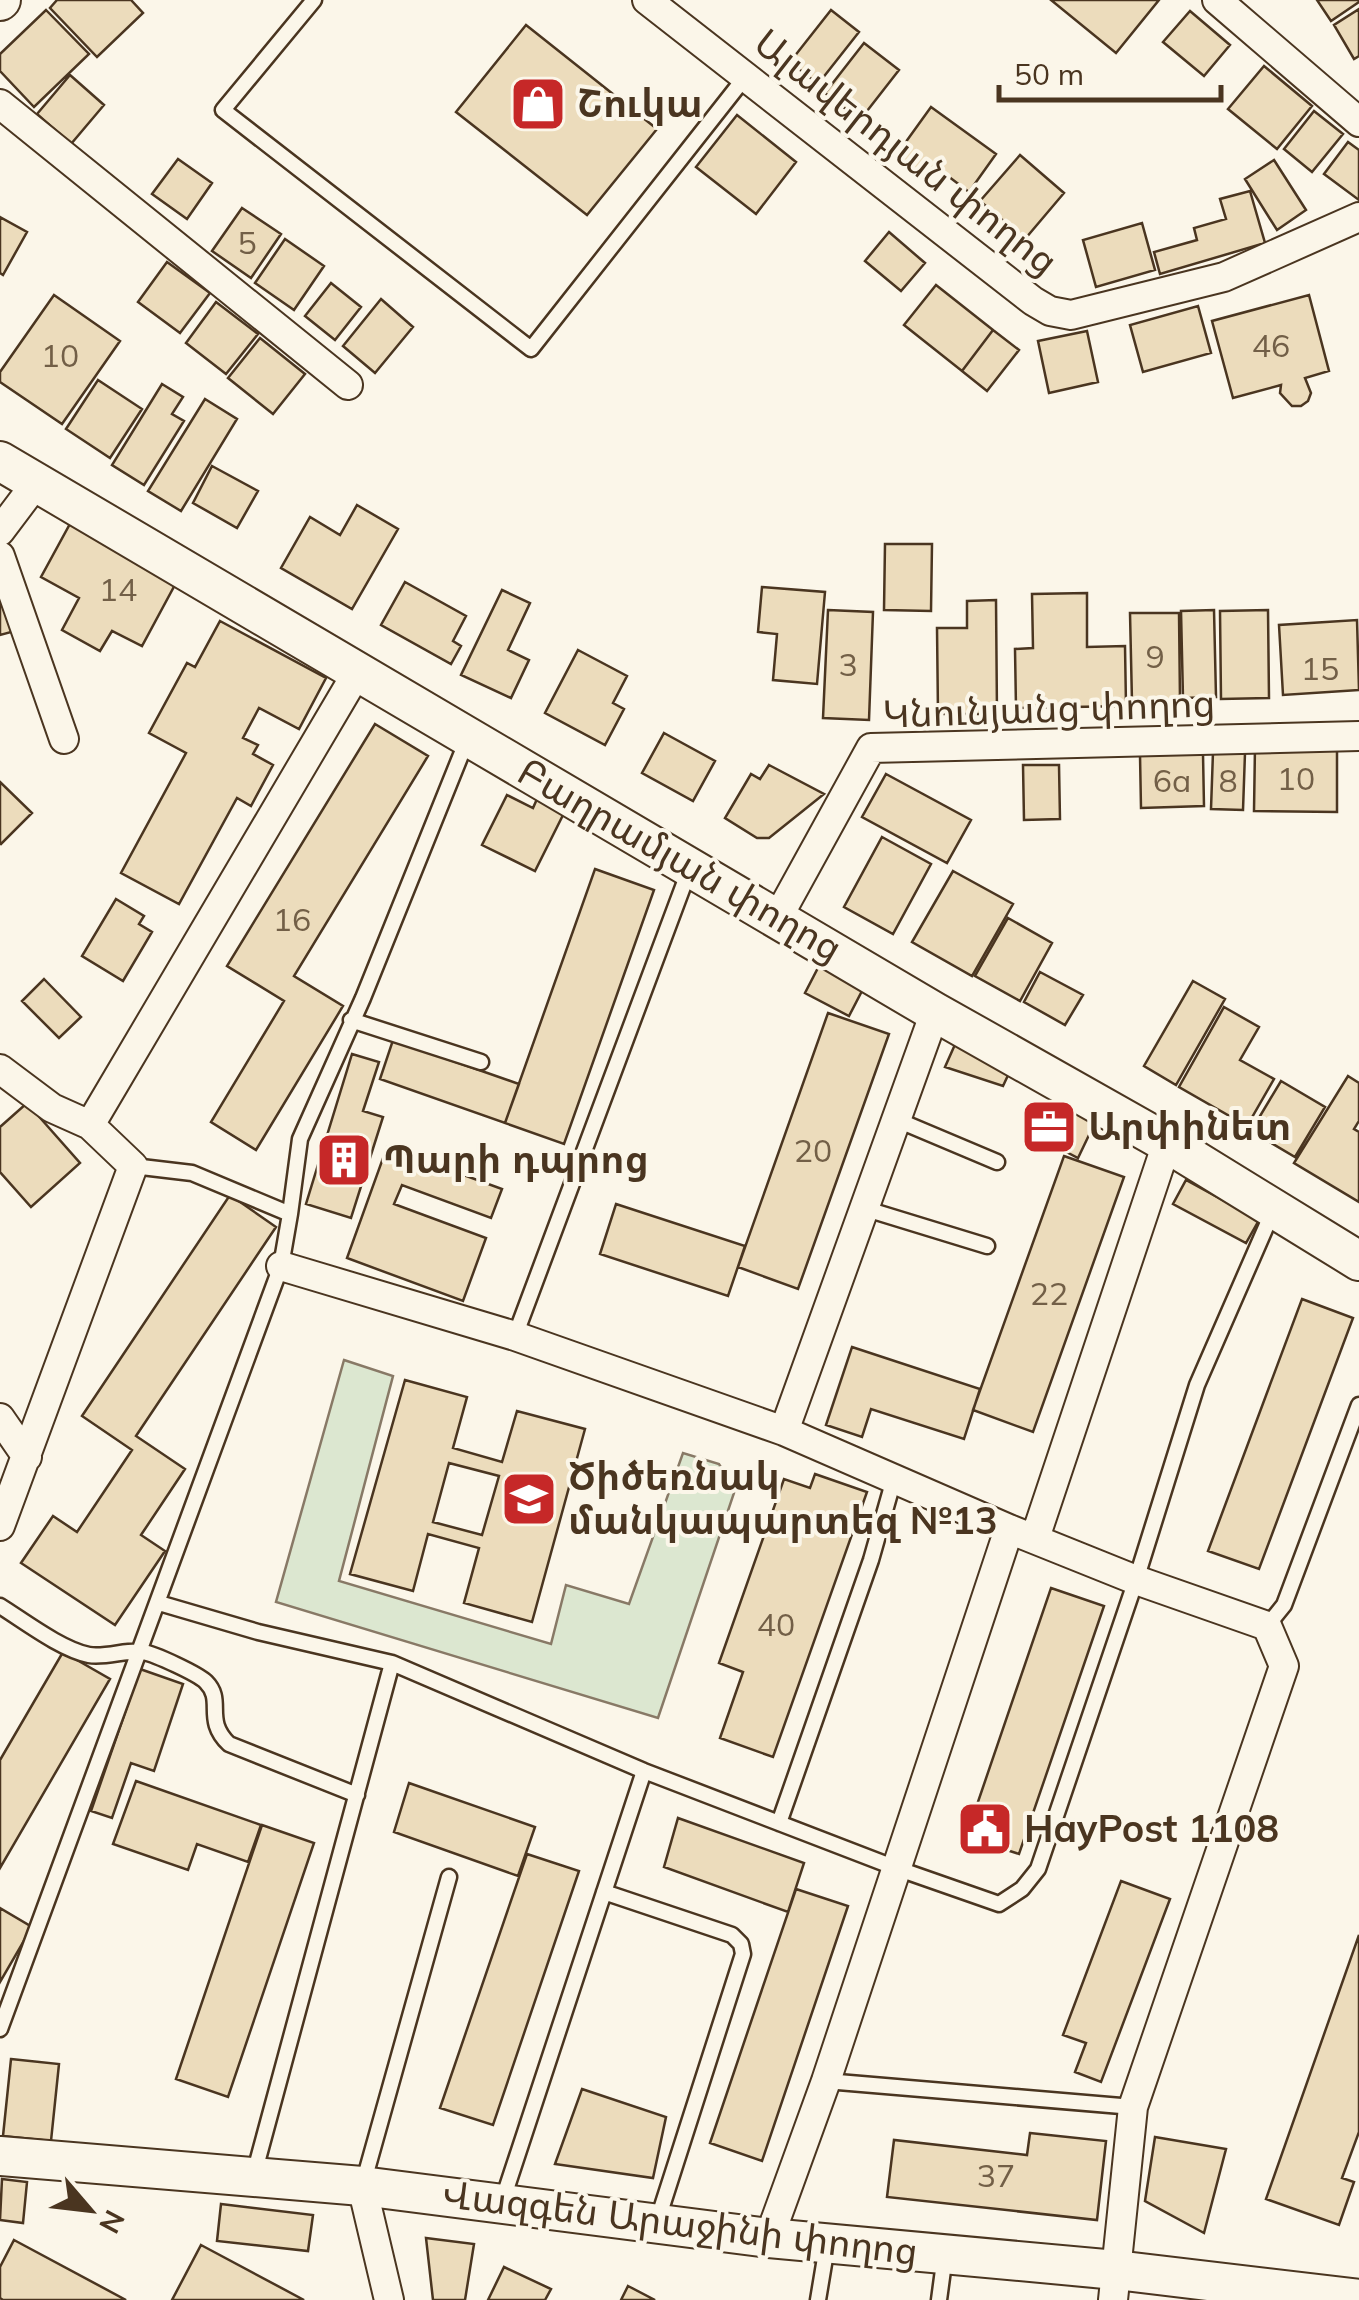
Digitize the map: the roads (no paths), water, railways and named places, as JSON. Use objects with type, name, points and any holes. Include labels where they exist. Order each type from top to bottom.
[{"type":"main road","name":"Բաղրամյան փողոց","points":[[0,461],[935,1012],[1167,1143],[1359,1261]]},
{"type":"main road","name":"Վազգեն Արաջինի փողոց","points":[[0,2156],[362,2186],[502,2202],[769,2238],[945,2254],[1115,2285],[1359,2299]]},
{"type":"street","name":"Ալավերդյան փողոց","points":[[647,0],[1050,311],[1071,315],[1224,276],[1359,217]]},
{"type":"street","points":[[1217,0],[1359,122]]},
{"type":"street","points":[[0,104],[348,384]]},
{"type":"street","points":[[0,531],[37,482]]},
{"type":"street","points":[[0,556],[64,739]]},
{"type":"street","points":[[90,1126],[358,670]]},
{"type":"street","name":"Կնունյանց փողոց","points":[[778,917],[871,748],[1359,736]]},
{"type":"street","points":[[784,1431],[935,1012]]},
{"type":"street","points":[[0,1069],[52,1108],[90,1126],[133,1166],[0,1526]]},
{"type":"street","points":[[769,2238],[896,1868],[1167,1143]]},
{"type":"street","points":[[281,1266],[515,1336],[784,1431],[1022,1534],[1267,1626],[1284,1666],[1133,2107],[1115,2285]]},
{"type":"street","points":[[0,1418],[27,1457]]},
{"type":"street","points":[[362,2186],[389,2300]]},
{"type":"lane","points":[[314,0],[223,110],[531,349],[746,76]]},
{"type":"lane","points":[[0,2029],[281,1266],[300,1139],[469,736]]},
{"type":"lane","points":[[515,1336],[690,868]]},
{"type":"lane","points":[[351,1020],[481,1062]]},
{"type":"lane","points":[[895,1119],[997,1162]]},
{"type":"lane","points":[[133,1166],[192,1173],[290,1214]]},
{"type":"lane","points":[[863,1208],[987,1246]]},
{"type":"lane","points":[[159,1603],[392,1664],[644,1770],[1000,1904],[1022,1890],[1038,1869],[1198,1385],[1274,1210]]},
{"type":"lane","points":[[1267,1626],[1284,1605],[1359,1405]]},
{"type":"lane","points":[[779,1823],[846,1633],[894,1479]]},
{"type":"lane","points":[[0,1606],[87,1655],[124,1656],[141,1651],[203,1679],[215,1697],[213,1720],[218,1734],[229,1744],[356,1795]]},
{"type":"lane","points":[[253,2177],[392,1664]]},
{"type":"lane","points":[[502,2202],[644,1770]]},
{"type":"lane","points":[[362,2186],[449,1877]]},
{"type":"lane","points":[[604,1892],[732,1934],[743,1954],[657,2222]]},
{"type":"lane","points":[[826,2081],[1133,2107]]},
{"type":"lane","points":[[818,2300],[827,2243]]},
{"type":"lane","points":[[939,2300],[945,2254]]},
{"type":"place","name":"Շուկա","points":[[538,104]]},
{"type":"place","name":"Արփինետ","points":[[1049,1127]]},
{"type":"place","name":"Պարի դպրոց","points":[[344,1160]]},
{"type":"place","name":"Ծիծեռնակ մանկապարտեզ №13","points":[[529,1499]]},
{"type":"place","name":"HayPost 1108","points":[[985,1829]]}]
